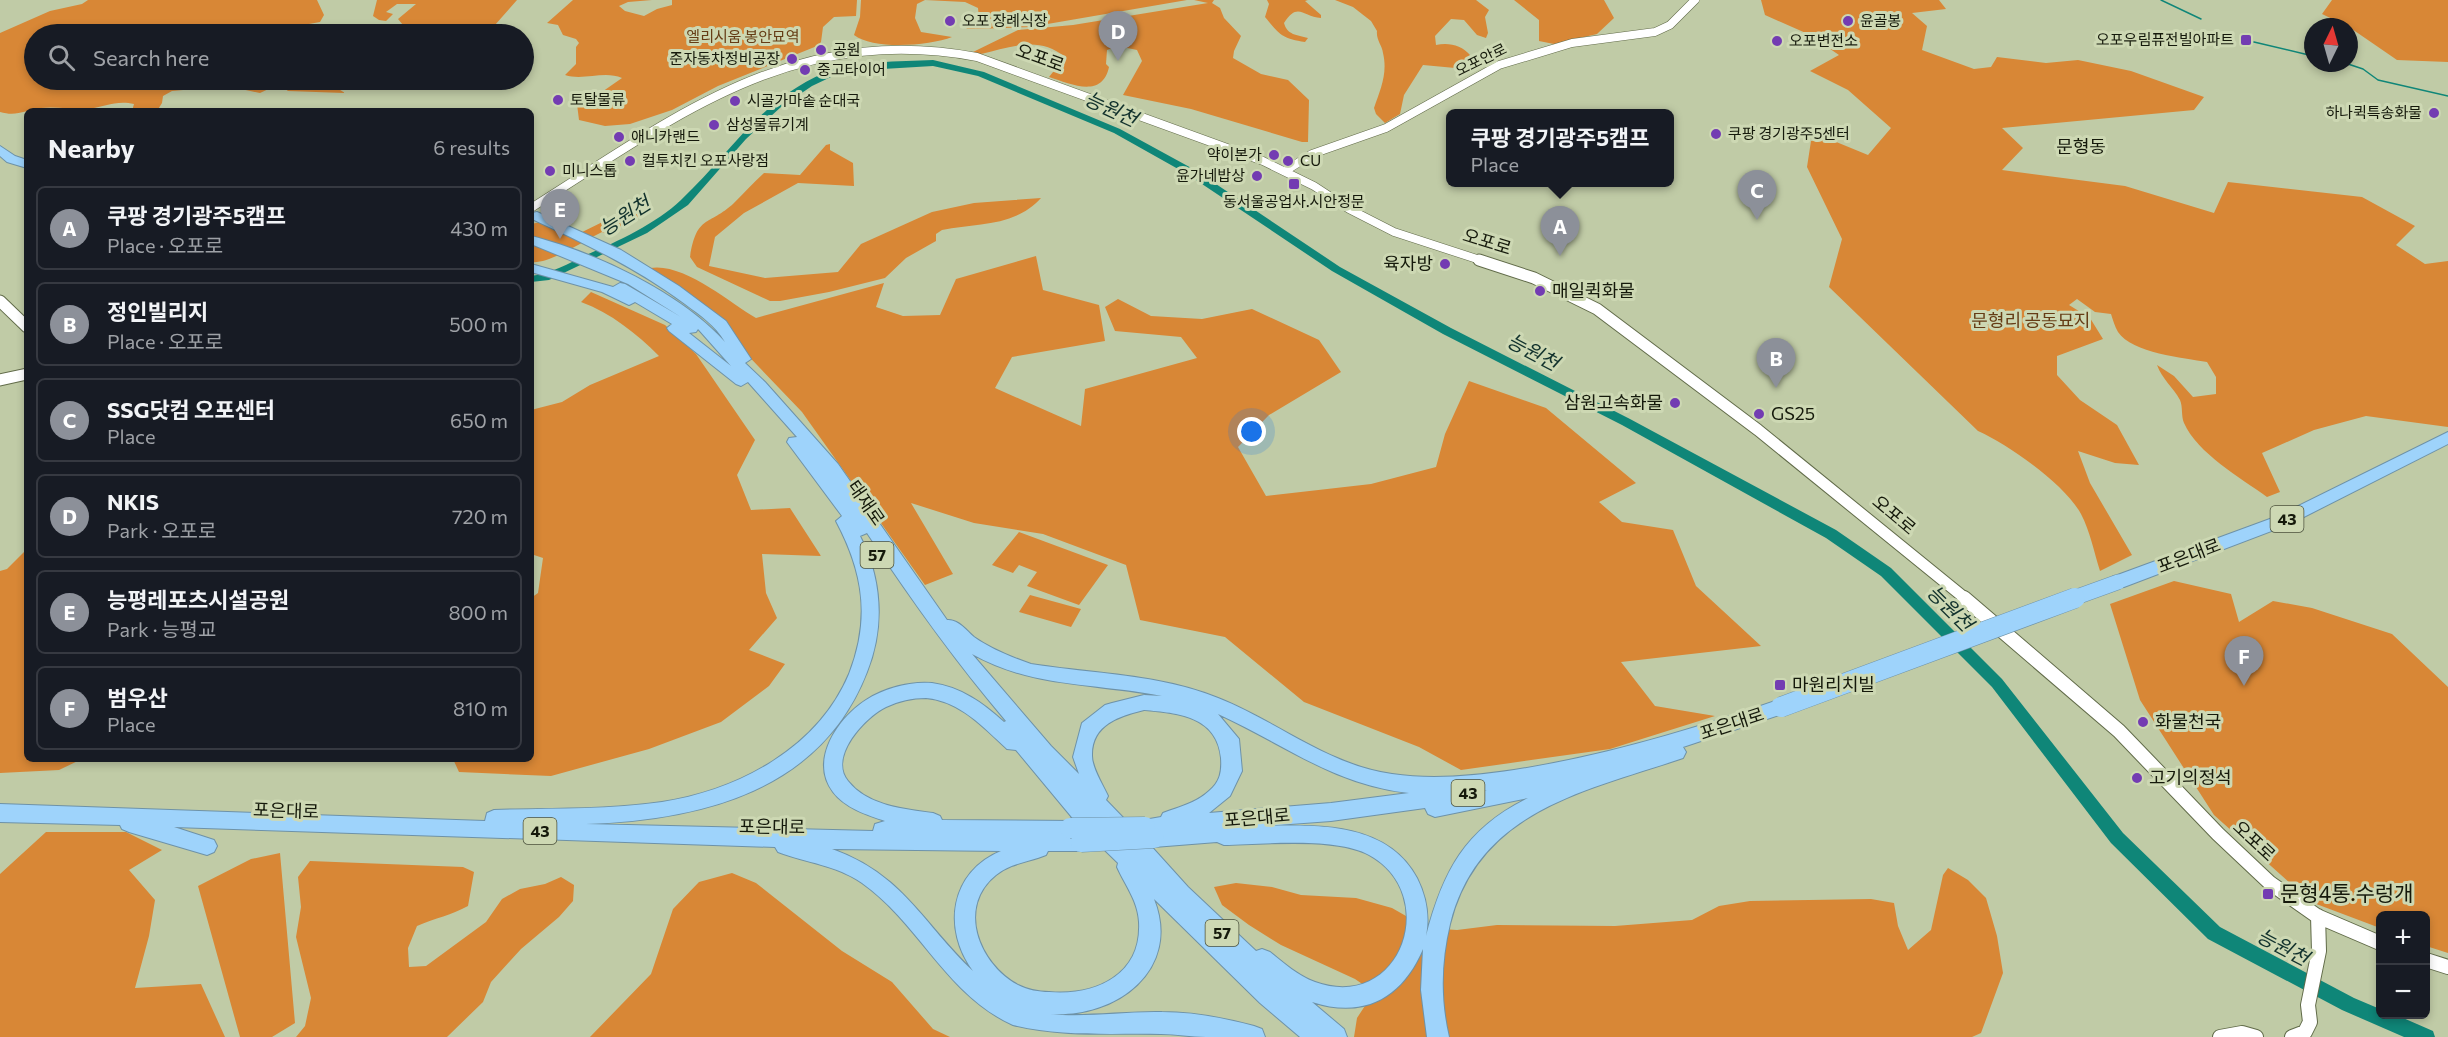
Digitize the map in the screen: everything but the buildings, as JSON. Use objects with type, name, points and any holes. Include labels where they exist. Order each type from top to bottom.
[{"type":"highway","points":[[0,150],[11,159],[24,165]]},
{"type":"highway","points":[[0,156],[7,161],[24,165]]},
{"type":"highway","points":[[534,213],[652,274],[706,311],[721,324],[757,388]]},
{"type":"highway","name":"57","points":[[534,241],[572,254],[620,286]]},
{"type":"highway","name":"태재로","points":[[534,251],[620,286],[699,333],[757,388],[832,468],[913,588]]},
{"type":"highway","points":[[534,269],[620,286]]},
{"type":"highway","name":"태재로","points":[[757,388],[820,472],[918,615],[1076,809],[1113,845]]},
{"type":"highway","name":"포은대로","points":[[2122,585],[2284,520],[2448,437]]},
{"type":"highway","name":"포은대로","points":[[2122,585],[2230,550],[2307,518],[2448,447]]},
{"type":"highway","points":[[494,819],[650,813],[683,807],[715,797],[782,765],[809,746],[830,724],[845,701],[864,656],[871,611],[865,568],[857,545],[820,472]]},
{"type":"highway","name":"43","points":[[1785,712],[2122,585]]},
{"type":"highway","points":[[913,588],[960,636],[975,647],[1012,665],[1051,675],[1154,688],[1189,695],[1242,716],[1332,766],[1353,774],[1378,781],[1429,787],[1562,771]]},
{"type":"highway","name":"57","points":[[913,588],[977,674],[1029,735],[1115,822],[1181,894],[1281,990],[1336,1037]]},
{"type":"highway","points":[[1029,830],[904,817],[863,804],[839,785],[834,766],[838,745],[846,732],[871,706],[902,693],[920,690],[934,691],[949,695],[975,708],[1046,773]]},
{"type":"highway","points":[[1115,822],[1089,783],[1083,769],[1081,757],[1089,729],[1111,710],[1137,702],[1164,702],[1201,714],[1216,723],[1227,735],[1233,749],[1234,762],[1228,782],[1214,800],[1149,832]]},
{"type":"highway","name":"포은대로","points":[[1149,832],[1190,836],[1317,824],[1472,802],[1596,774],[1684,749],[1785,712]]},
{"type":"highway","name":"포은대로","points":[[1149,832],[1331,812],[1461,794],[1562,771],[1785,712]]},
{"type":"highway","points":[[1438,1037],[1433,979],[1437,926],[1453,880],[1465,859],[1499,825],[1552,794],[1684,749]]},
{"type":"highway","name":"포은대로","points":[[0,804],[182,807],[494,819],[886,830],[1029,830],[1076,835]]},
{"type":"highway","name":"포은대로","points":[[0,813],[937,842],[1076,835]]},
{"type":"highway","points":[[81,816],[123,822],[207,846]]},
{"type":"highway","name":"43","points":[[1076,835],[1149,832]]},
{"type":"highway","points":[[638,833],[787,846],[808,850],[856,869],[892,896],[911,916],[942,957],[970,985],[999,1006],[1022,1018],[1074,1027],[1175,1023],[1205,1026],[1254,1037]]},
{"type":"highway","points":[[1076,835],[1008,856],[992,864],[970,890],[965,906],[966,939],[985,970],[1015,995],[1054,1005],[1074,1005],[1113,991],[1138,970],[1146,956],[1150,939],[1147,905],[1138,885],[1113,845]]},
{"type":"highway","points":[[1181,894],[1270,966],[1297,984],[1321,994],[1341,998],[1380,991],[1404,968],[1417,935],[1418,907],[1412,890],[1394,863],[1378,849],[1341,838],[1315,836],[1190,836]]},
{"type":"highway","name":"57","points":[[1113,845],[1268,995],[1317,1037]]},
{"type":"street","name":"오포안로","points":[[1285,171],[1319,151],[1386,128],[1499,65],[1572,43],[1654,32],[1670,25],[1695,0]]},
{"type":"street","name":"오포로","points":[[534,212],[683,112],[717,94],[777,70],[810,60],[887,49],[939,50],[989,61],[1246,154],[1285,171],[1394,232],[1555,287],[1584,301],[1615,321],[1808,469],[2067,684],[2118,730],[2241,857],[2283,894],[2318,916],[2376,941]]},
{"type":"street","points":[[0,301],[24,324]]},
{"type":"street","points":[[0,380],[24,375]]},
{"type":"street","points":[[2292,1037],[2305,1032],[2310,1022],[2308,1005],[2319,951],[2318,916]]},
{"type":"street","points":[[2430,961],[2448,967]]},
{"type":"street","points":[[2220,1037],[2242,1033],[2256,1037]]},
{"type":"green space","points":[[88,0],[317,0],[324,15],[320,22],[309,24],[24,24],[24,90],[183,90],[172,91],[163,96],[159,108],[133,108],[134,104],[122,103],[93,108],[24,108],[24,111],[16,113],[0,112],[0,33],[50,11],[82,4]]},
{"type":"green space","points":[[377,0],[517,0],[496,24],[402,24],[398,19],[416,4],[397,4],[386,12],[393,14],[386,21],[373,16]]},
{"type":"green space","name":"엘리시움 봉안묘역","points":[[573,0],[652,0],[628,2],[619,6],[625,11],[644,16],[672,5],[672,0],[857,0],[856,16],[834,17],[823,27],[821,42],[817,46],[718,86],[672,110],[630,124],[605,126],[579,120],[577,104],[582,99],[599,94],[622,78],[608,75],[572,77],[565,75],[576,64],[576,47],[579,43],[576,39],[563,35],[558,25],[547,23]]},
{"type":"green space","points":[[861,0],[925,0],[917,4],[915,18],[921,32],[952,37],[930,43],[901,45],[887,45],[863,40],[854,35],[860,17]]},
{"type":"green space","points":[[925,0],[1187,0],[1030,27],[966,29],[979,18],[978,8],[965,2]]},
{"type":"green space","points":[[1194,0],[1214,0],[1212,3],[1220,8],[1224,18],[1241,36],[1233,58],[1261,74],[1288,80],[1309,100],[1308,142],[1191,109],[1123,95],[1142,61],[1137,50],[1118,46],[1107,50],[1106,64],[1109,67],[1105,77],[1100,83],[1085,87],[1049,77],[1065,57],[1045,46],[1024,45],[981,54],[973,52],[1018,30],[1073,25],[1208,3]]},
{"type":"green space","points":[[1267,0],[1308,0],[1305,1],[1321,15],[1321,18],[1297,11],[1293,13],[1284,23],[1285,27],[1293,34],[1308,38],[1305,42],[1291,39],[1278,32],[1265,17],[1269,4]]},
{"type":"green space","points":[[1335,0],[1476,0],[1489,10],[1485,17],[1488,33],[1486,38],[1477,35],[1464,20],[1451,19],[1435,36],[1436,45],[1454,45],[1467,52],[1470,55],[1466,69],[1423,65],[1404,95],[1400,114],[1385,123],[1376,114],[1374,108],[1385,68],[1377,31],[1371,21],[1353,7]]},
{"type":"green space","points":[[1514,0],[1604,0],[1614,18],[1597,34],[1554,44],[1539,41],[1539,20]]},
{"type":"green space","name":"문형리 공동묘지","points":[[1761,0],[1939,0],[1946,9],[1912,13],[1927,26],[1922,50],[1974,69],[1991,67],[1997,57],[2046,63],[2078,60],[2131,71],[2204,97],[2194,110],[2002,128],[2023,148],[2002,170],[2125,186],[2214,213],[2228,182],[2362,197],[2415,226],[2396,245],[2425,264],[2448,261],[2448,427],[2366,416],[2314,430],[2262,453],[2280,492],[2267,497],[2209,455],[2199,445],[2184,423],[2180,400],[2157,365],[2174,376],[2193,397],[2216,394],[2216,377],[2207,362],[2146,350],[2135,345],[2118,332],[2111,314],[2095,312],[2077,299],[2069,305],[2090,318],[2103,339],[2057,356],[2057,375],[2080,400],[2117,425],[2139,465],[2115,463],[2078,451],[2090,483],[2132,555],[2100,571],[2081,514],[2063,490],[2020,456],[1978,431],[1829,287],[1842,239],[1807,167],[1811,141],[1829,139],[1868,155],[1891,128],[1848,90],[1810,71],[1839,55],[1808,34],[1765,15]]},
{"type":"green space","points":[[2332,0],[2448,0],[2448,62],[2397,60],[2358,33],[2358,18],[2330,18],[2322,14]]},
{"type":"green space","points":[[246,90],[266,90],[260,93]]},
{"type":"green space","points":[[340,90],[345,93],[288,91]]},
{"type":"green space","points":[[830,144],[830,150],[853,163],[854,186],[798,183],[744,213],[715,237],[709,266],[765,278],[838,272],[861,244],[932,212],[974,203],[1041,198],[1031,207],[1007,219],[942,230],[936,234],[936,241],[906,258],[885,278],[829,292],[770,301],[697,267],[690,257],[700,227],[734,203],[764,173],[800,175],[826,145]]},
{"type":"green space","points":[[627,210],[642,215],[547,260],[534,262],[534,223],[541,222],[574,236]]},
{"type":"green space","points":[[1036,256],[1043,290],[1099,305],[1105,341],[1012,357],[995,388],[1081,426],[1085,389],[1197,358],[1181,337],[1115,331],[1105,307],[1118,299],[1151,316],[1202,319],[1252,309],[1319,340],[1341,372],[1269,415],[1238,447],[1266,496],[1371,484],[1436,467],[1445,434],[1469,381],[1546,408],[1636,483],[1599,502],[1622,522],[1673,530],[1696,586],[1761,646],[1621,662],[1655,706],[1715,716],[1610,749],[1461,770],[1419,747],[1304,702],[1225,637],[1140,620],[1126,565],[1043,534],[974,523],[911,503],[953,574],[925,585],[802,412],[736,343],[650,268],[677,271],[691,277],[756,318],[884,283],[876,307],[903,316],[940,315],[956,279]]},
{"type":"green space","points":[[591,292],[665,325],[696,354],[755,440],[737,475],[751,510],[790,508],[821,556],[762,554],[766,593],[777,618],[749,650],[785,664],[769,686],[721,722],[649,749],[551,776],[459,772],[454,762],[534,762],[534,596],[538,593],[543,558],[534,555],[534,409],[562,402],[590,385],[659,356],[623,325],[581,302]]},
{"type":"green space","points":[[1019,532],[1108,565],[1079,605],[1027,586],[1037,572],[1019,565],[1013,573],[992,565]]},
{"type":"green space","points":[[24,552],[24,762],[76,762],[59,770],[0,773],[0,571],[7,569]]},
{"type":"green space","points":[[2174,581],[2231,594],[2239,622],[2273,601],[2312,608],[2392,634],[2448,687],[2448,953],[2430,947],[2430,911],[2376,911],[2376,926],[2311,902],[2214,815],[2140,700],[2110,604]]},
{"type":"green space","points":[[1030,595],[1081,609],[1071,627],[1019,612]]},
{"type":"green space","points":[[46,832],[126,832],[162,850],[129,870],[155,900],[149,936],[135,988],[201,984],[225,1037],[0,1037],[0,874]]},
{"type":"green space","points":[[280,853],[295,1023],[272,1037],[240,1037],[198,886],[251,859]]},
{"type":"green space","points":[[310,861],[463,867],[474,872],[468,906],[417,926],[408,948],[409,967],[426,966],[486,922],[502,899],[520,889],[545,884],[561,877],[574,885],[573,901],[559,917],[521,949],[491,982],[483,1002],[447,1037],[296,1037],[305,1026],[311,998],[296,937],[301,907],[298,877]]},
{"type":"green space","points":[[1948,868],[1968,880],[1986,898],[1997,936],[2003,973],[1981,1033],[1972,1037],[1354,1037],[1357,1018],[1374,992],[1355,979],[1281,945],[1249,925],[1222,905],[1214,887],[1236,883],[1272,887],[1301,895],[1356,898],[1392,908],[1427,928],[1457,930],[1497,925],[1615,926],[1692,920],[1719,906],[1750,901],[1871,899],[1894,903],[1898,926],[1908,950],[1931,930],[1943,875]]},
{"type":"green space","points":[[732,873],[756,883],[842,951],[892,982],[933,1029],[950,1037],[590,1037],[651,974],[673,909],[699,882]]},
{"type":"waterway","points":[[2161,0],[2201,19]]},
{"type":"waterway","points":[[2254,42],[2304,54]]},
{"type":"waterway","name":"능원천","points":[[534,279],[545,278],[603,252],[643,231],[684,203],[743,137],[778,105],[809,84],[830,74],[866,67],[933,63],[981,74],[1117,131],[1191,172],[1336,269],[1447,331],[1626,422],[1831,534],[1886,572],[1997,683],[2117,838],[2214,933],[2348,1004],[2426,1037]]},
{"type":"waterway","points":[[2358,67],[2378,80],[2448,96]]},
{"type":"place","name":"오포 장례식장","points":[[950,21]]},
{"type":"place","name":"윤골봉","points":[[1848,21]]},
{"type":"place","name":"오포우림퓨전빌아파트","points":[[2246,40]]},
{"type":"place","name":"오포변전소","points":[[1777,41]]},
{"type":"place","name":"공원","points":[[821,50]]},
{"type":"place","name":"준자동차정비공장","points":[[792,59]]},
{"type":"place","name":"NKIS","points":[[1118,61]]},
{"type":"place","name":"중고타이어","points":[[805,70]]},
{"type":"place","name":"토탈물류","points":[[558,100]]},
{"type":"place","name":"시골가마솥 순대국","points":[[735,101]]},
{"type":"place","name":"하나퀵특송화물","points":[[2434,113]]},
{"type":"place","name":"삼성물류기계","points":[[714,125]]},
{"type":"place","name":"쿠팡 경기광주5센터","points":[[1716,134]]},
{"type":"place","name":"애니카랜드","points":[[619,137]]},
{"type":"place","name":"약이본가","points":[[1274,155]]},
{"type":"place","name":"컬투치킨 오포사랑점","points":[[630,161]]},
{"type":"place","name":"CU","points":[[1288,161]]},
{"type":"place","name":"미니스톱","points":[[550,171]]},
{"type":"place","name":"윤가네밥상","points":[[1257,176]]},
{"type":"place","name":"동서울공업사.시안정문","points":[[1294,184]]},
{"type":"place","name":"SSG닷컴 오포센터","points":[[1757,220]]},
{"type":"place","name":"능평레포츠시설공원","points":[[560,239]]},
{"type":"place","name":"쿠팡 경기광주5캠프","points":[[1560,256]]},
{"type":"place","name":"육자방","points":[[1445,264]]},
{"type":"place","name":"매일퀵화물","points":[[1540,291]]},
{"type":"place","name":"정인빌리지","points":[[1776,388]]},
{"type":"place","name":"삼원고속화물","points":[[1675,403]]},
{"type":"place","name":"GS25","points":[[1759,414]]},
{"type":"place","name":"마원리치빌","points":[[1780,685]]},
{"type":"place","name":"범우산","points":[[2244,686]]},
{"type":"place","name":"화물천국","points":[[2143,722]]},
{"type":"place","name":"고기의정석","points":[[2137,778]]},
{"type":"place","name":"문형4통.수렁개","points":[[2268,894]]},
{"type":"district","name":"문형동","points":[[2081,147]]}]
